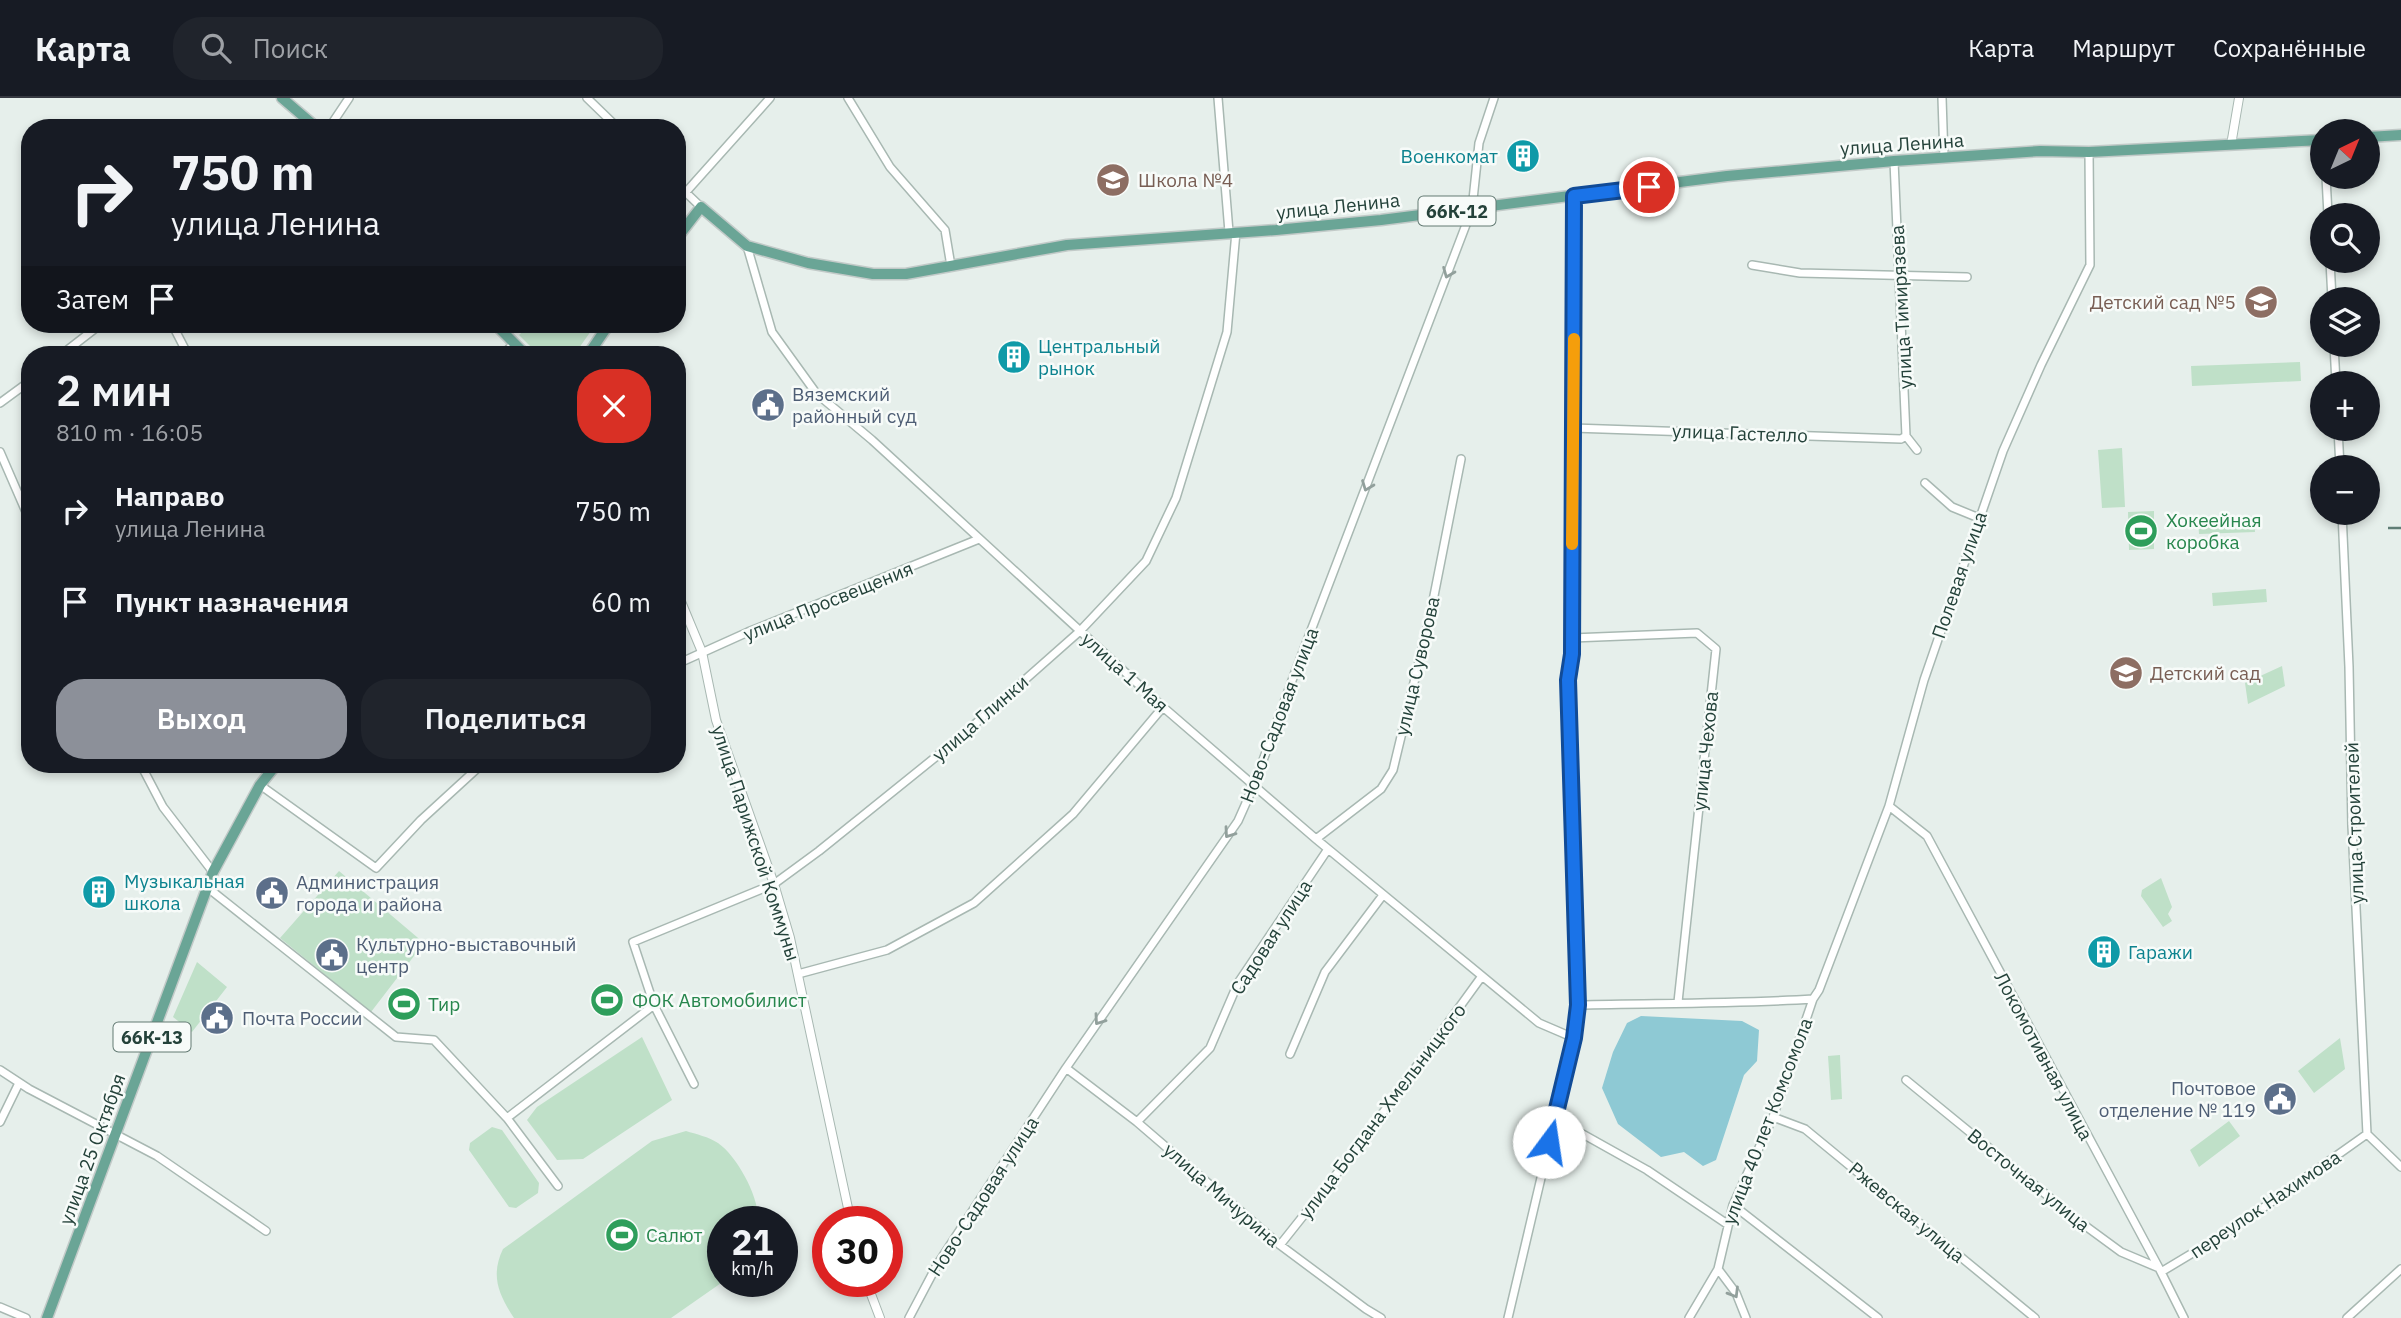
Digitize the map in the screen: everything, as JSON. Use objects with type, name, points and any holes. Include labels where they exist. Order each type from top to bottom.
[{"type":"main road","points":[[282,98],[306,119]]},
{"type":"main road","points":[[2380,136],[2401,135]]},
{"type":"main road","name":"улица Ленина","points":[[701,207],[747,246],[808,263],[873,274],[906,274],[1067,245],[1316,226],[1727,176],[2040,151],[2089,152],[2310,141]]},
{"type":"main road","points":[[686,226],[701,207]]},
{"type":"main road","points":[[504,333],[517,346]]},
{"type":"main road","name":"улица 25 Октября","points":[[47,1318],[213,872],[260,785],[270,773]]},
{"type":"street","points":[[335,119],[349,98]]},
{"type":"street","points":[[587,98],[609,119]]},
{"type":"street","points":[[686,192],[770,98]]},
{"type":"street","points":[[848,98],[890,167],[945,230],[951,266]]},
{"type":"street","name":"улица Глинки","points":[[694,1084],[654,1005],[633,942],[774,884],[819,851],[958,739],[1080,631],[1146,561],[1176,498],[1227,332],[1233,232],[1219,98]]},
{"type":"street","name":"Ново-Садовая улица","points":[[909,1318],[937,1265],[1066,1068],[1238,821],[1472,209],[1479,143],[1494,98]]},
{"type":"street","points":[[1942,98],[1944,158]]},
{"type":"street","points":[[2231,145],[2239,98]]},
{"type":"street","name":"Полевая улица","points":[[1813,999],[1819,990],[1889,806],[1923,680],[2003,451],[2040,365],[2090,265],[2089,152]]},
{"type":"street","name":"улица Тимирязева","points":[[1894,161],[1906,436]]},
{"type":"street","name":"улица Ленина","points":[[686,192],[701,207]]},
{"type":"street","points":[[1508,1318],[1574,1038],[1578,1005],[1568,680],[1572,638],[1574,196]]},
{"type":"street","name":"улица 1 Мая","points":[[747,246],[772,332],[816,393],[872,440],[1163,707],[1316,839],[1539,1023],[1574,1038]]},
{"type":"street","points":[[1752,265],[1800,273],[1967,277]]},
{"type":"street","points":[[73,346],[89,333]]},
{"type":"street","points":[[511,346],[514,343]]},
{"type":"street","points":[[0,402],[21,387]]},
{"type":"street","name":"улица Гастелло","points":[[1573,428],[1901,439],[1906,436]]},
{"type":"street","points":[[1906,436],[1917,450]]},
{"type":"street","points":[[0,452],[21,500]]},
{"type":"street","name":"улица Суворова","points":[[1316,839],[1381,789],[1393,770],[1430,616],[1461,459]]},
{"type":"street","points":[[1924,483],[1952,507],[1979,518]]},
{"type":"street","name":"улица Строителей","points":[[2343,525],[2353,840],[2367,1134]]},
{"type":"street","name":"улица Просвещения","points":[[686,660],[979,538]]},
{"type":"street","name":"улица Парижской Коммуны","points":[[686,614],[702,652],[716,720],[774,884],[798,974],[848,1206]]},
{"type":"street","name":"улица Чехова","points":[[1572,638],[1697,633],[1716,649],[1678,1002]]},
{"type":"street","points":[[798,974],[887,950],[974,903],[1073,814],[1163,707]]},
{"type":"street","points":[[145,773],[163,807],[213,872]]},
{"type":"street","points":[[260,785],[376,868],[421,820],[472,773]]},
{"type":"street","name":"Локомотивная улица","points":[[1889,806],[1927,836],[2184,1318]]},
{"type":"street","name":"Садовая улица","points":[[1137,1122],[1210,1048],[1238,983],[1328,849]]},
{"type":"street","points":[[208,888],[396,1037],[434,1040],[507,1118],[558,1186]]},
{"type":"street","points":[[1290,1054],[1325,972],[1383,895]]},
{"type":"street","name":"улица Богдана Хмельницкого","points":[[1280,1245],[1358,1147],[1482,976]]},
{"type":"street","points":[[1578,1005],[1678,1002],[1735,1004],[1813,999]]},
{"type":"street","name":"улица 40 лет Комсомола","points":[[1689,1318],[1718,1269],[1733,1205],[1773,1117],[1813,999]]},
{"type":"street","points":[[507,1118],[654,1005]]},
{"type":"street","name":"улица Мичурина","points":[[1066,1068],[1137,1122],[1280,1245],[1381,1318]]},
{"type":"street","points":[[0,1070],[115,1136],[157,1156],[266,1231]]},
{"type":"street","name":"Восточная улица","points":[[1906,1080],[2076,1219],[2121,1252],[2160,1270]]},
{"type":"street","points":[[0,1122],[19,1083]]},
{"type":"street","name":"Ржевская улица","points":[[1773,1117],[1805,1129],[2035,1318]]},
{"type":"street","points":[[1554,1118],[1647,1170],[1727,1224]]},
{"type":"street","points":[[2367,1134],[2401,1167]]},
{"type":"street","name":"переулок Нахимова","points":[[2160,1270],[2236,1227],[2367,1134]]},
{"type":"street","points":[[1733,1205],[1878,1318]]},
{"type":"street","points":[[1718,1269],[1736,1293],[1746,1318]]},
{"type":"street","points":[[2347,1318],[2401,1269]]},
{"type":"street","points":[[872,1297],[880,1318]]},
{"type":"street","points":[[2,1318],[3,1308],[26,1318]]},
{"type":"green space","points":[[590,333],[580,346],[530,346],[519,335]]},
{"type":"green space","points":[[2300,362],[2301,381],[2192,386],[2191,366]]},
{"type":"green space","points":[[2122,448],[2125,507],[2102,508],[2098,450]]},
{"type":"green space","name":"Хокеейная коробка","points":[[2154,511],[2154,549],[2129,550],[2128,512]]},
{"type":"green space","points":[[2254,516],[2255,532],[2199,534],[2198,518]]},
{"type":"green space","points":[[2266,589],[2267,602],[2213,606],[2212,593]]},
{"type":"green space","points":[[2282,666],[2285,686],[2248,704],[2245,683]]},
{"type":"green space","points":[[339,871],[424,943],[371,1012],[280,938]]},
{"type":"green space","points":[[2161,878],[2172,907],[2168,914],[2172,921],[2163,927],[2141,896],[2142,890]]},
{"type":"green space","points":[[197,962],[227,987],[192,1032],[173,1017]]},
{"type":"green space","points":[[642,1037],[672,1100],[583,1159],[557,1160],[527,1120],[537,1107]]},
{"type":"green space","points":[[2340,1038],[2345,1069],[2314,1093],[2298,1071]]},
{"type":"green space","points":[[1840,1055],[1842,1099],[1831,1100],[1828,1056]]},
{"type":"green space","points":[[2229,1121],[2240,1136],[2199,1167],[2190,1150]]},
{"type":"green space","points":[[492,1127],[502,1130],[539,1183],[538,1193],[516,1208],[509,1207],[469,1150],[470,1143]]},
{"type":"green space","name":"Салют","points":[[686,1131],[718,1143],[740,1167],[755,1201],[756,1206],[707,1206],[707,1293],[671,1318],[514,1318],[498,1285],[497,1268],[503,1249],[652,1141]]},
{"type":"water","points":[[1641,1016],[1742,1021],[1759,1030],[1757,1061],[1744,1075],[1716,1160],[1703,1166],[1684,1152],[1661,1157],[1618,1124],[1602,1088],[1613,1052],[1627,1023]]},
{"type":"railway","points":[[2388,528],[2401,528]]},
{"type":"slow traffic","points":[[1572,544],[1574,339]]},
{"type":"place","name":"Военкомат","points":[[1523,156]]},
{"type":"place","name":"Школа №4","points":[[1113,180]]},
{"type":"place","name":"Детский сад №5","points":[[2261,302]]},
{"type":"place","name":"Центральный рынок","points":[[1014,357]]},
{"type":"place","name":"Вяземский районный суд","points":[[768,405]]},
{"type":"place","name":"Хокеейная коробка","points":[[2141,531]]},
{"type":"place","name":"Детский сад","points":[[2126,673]]},
{"type":"place","name":"Музыкальная школа","points":[[99,892]]},
{"type":"place","name":"Администрация города и района","points":[[272,893]]},
{"type":"place","name":"Гаражи","points":[[2104,952]]},
{"type":"place","name":"Культурно-выставочный центр","points":[[332,955]]},
{"type":"place","name":"ФОК Автомобилист","points":[[607,1000]]},
{"type":"place","name":"Тир","points":[[404,1004]]},
{"type":"place","name":"Почта России","points":[[217,1018]]},
{"type":"place","name":"Почтовое отделение № 119","points":[[2280,1099]]},
{"type":"place","name":"Салют","points":[[622,1235]]},
{"type":"route","points":[[1549,1142],[1574,1038],[1578,1005],[1568,680],[1572,654],[1574,196],[1649,187]]}]
